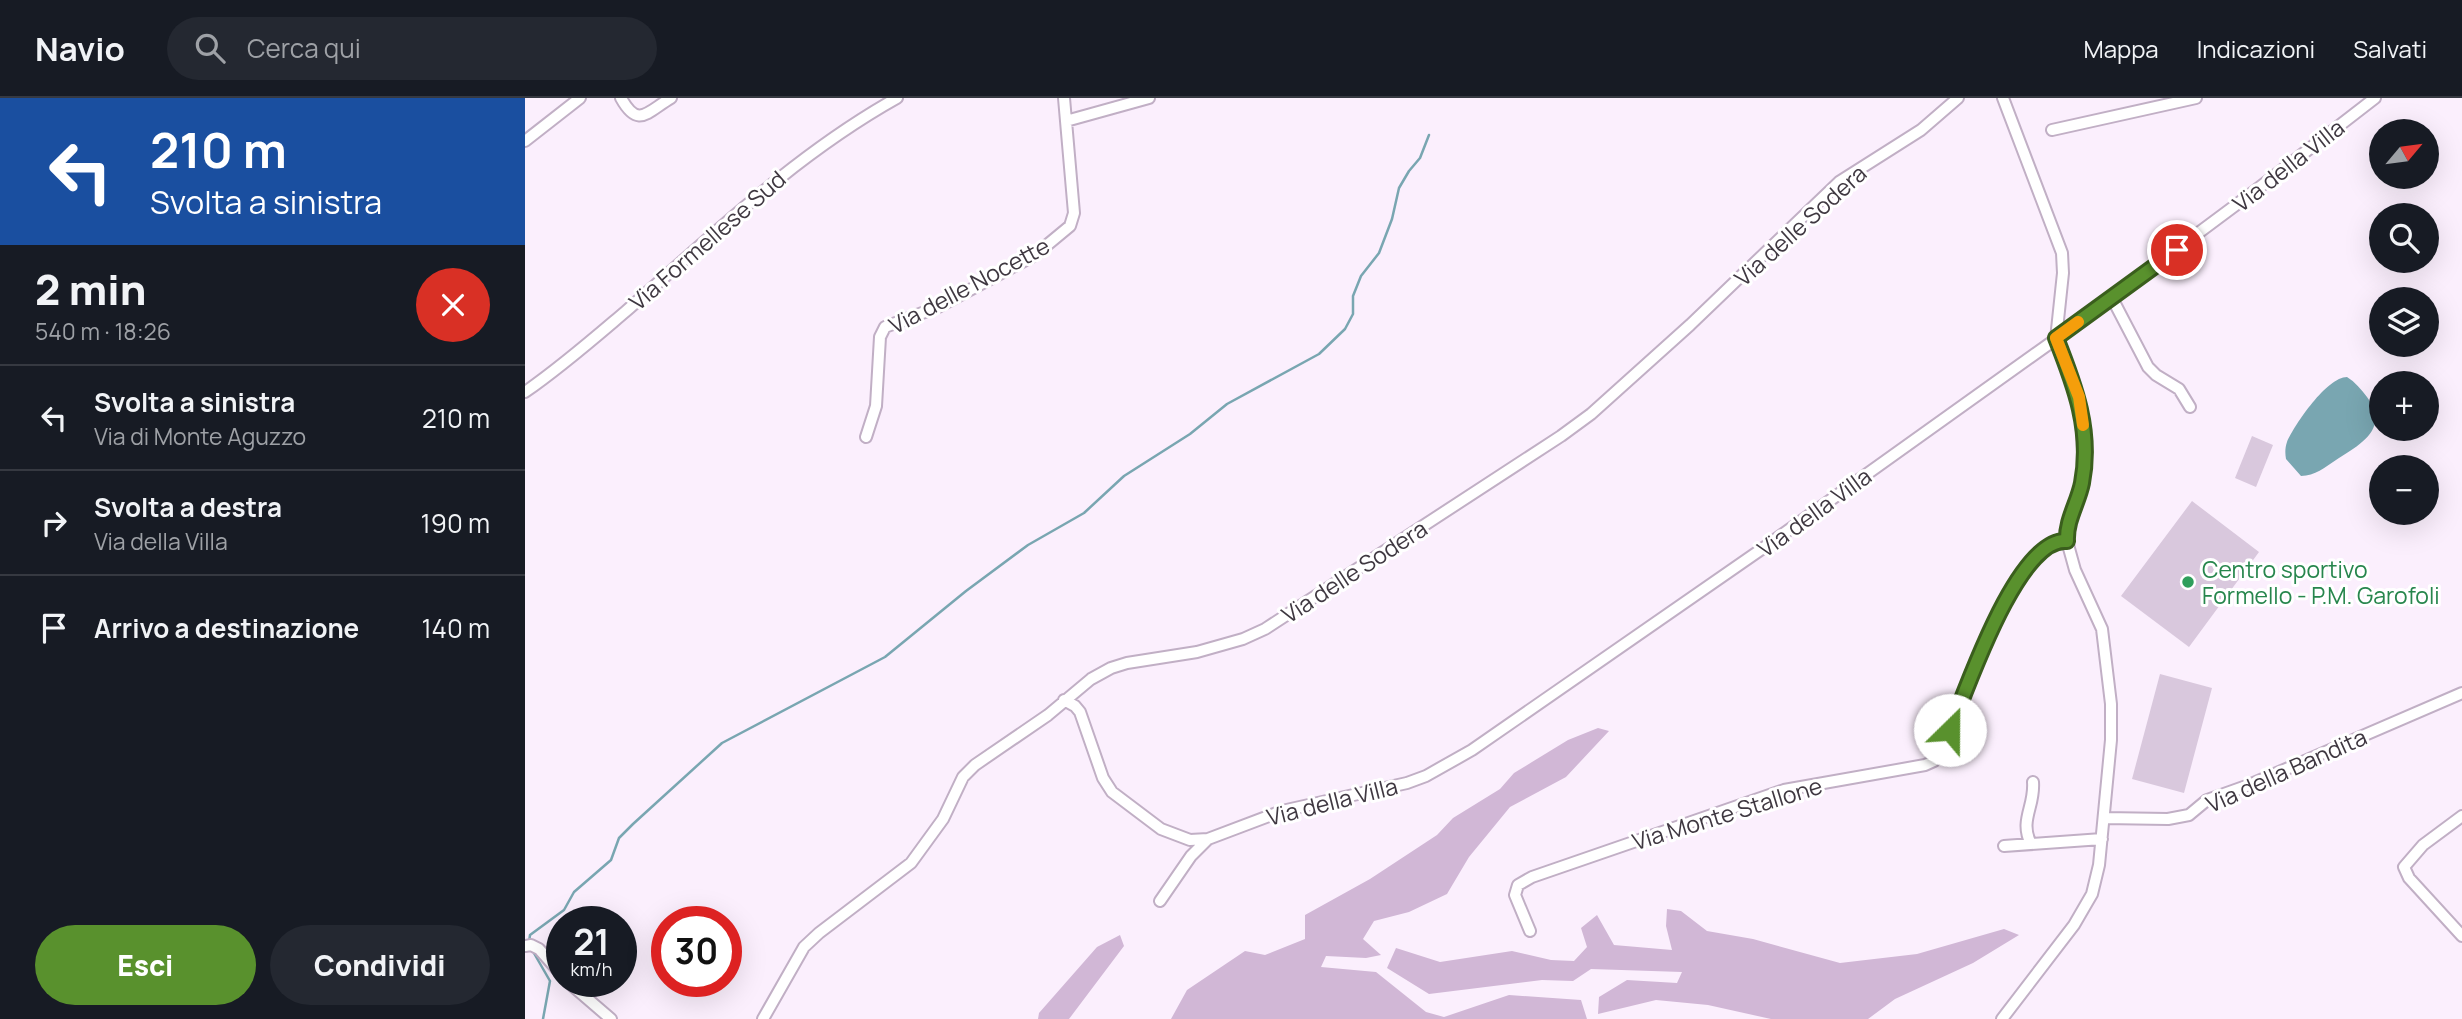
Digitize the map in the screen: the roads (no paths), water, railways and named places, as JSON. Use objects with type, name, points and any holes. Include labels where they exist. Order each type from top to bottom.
[{"type":"street","points":[[525,141],[580,98]]},
{"type":"street","points":[[621,98],[630,113],[636,116],[671,98]]},
{"type":"street","name":"Via Formellese Sud","points":[[525,392],[569,360],[772,182],[836,134],[897,98]]},
{"type":"street","name":"Via delle Nocette","points":[[866,436],[876,407],[880,340],[885,327],[939,307],[1030,258],[1049,245],[1072,223],[1074,213],[1064,98]]},
{"type":"street","points":[[1066,121],[1149,98]]},
{"type":"street","name":"Via delle Sodera","points":[[763,1019],[792,964],[808,943],[902,872],[915,858],[943,819],[967,773],[1048,715],[1091,680],[1117,666],[1188,654],[1239,640],[1265,629],[1561,436],[1591,414],[1691,325],[1844,178],[1920,130],[1958,98]]},
{"type":"street","points":[[2002,1019],[2074,925],[2088,901],[2098,875],[2112,722],[2103,638],[2095,611],[2075,570],[2067,541],[2068,528],[2084,474],[2083,417],[2076,388],[2056,338],[2063,273],[2062,253],[2003,98]]},
{"type":"street","points":[[2052,130],[2196,98]]},
{"type":"street","name":"Via della Villa","points":[[1064,701],[1075,706],[1080,712],[1103,778],[1112,792],[1167,833],[1190,839],[1208,839],[1282,811],[1412,781],[1472,750],[1769,544],[2112,298],[2375,98]]},
{"type":"street","points":[[2112,298],[2148,367],[2158,377],[2179,389],[2190,407]]},
{"type":"street","name":"Via Monte Stallone","points":[[1530,931],[1515,895],[1518,886],[1528,878],[1784,790],[1925,765],[1934,761],[2007,596],[2048,546],[2055,541],[2067,541]]},
{"type":"street","name":"Via della Bandita","points":[[2104,818],[2168,819],[2189,815],[2207,800],[2249,785],[2462,692]]},
{"type":"street","points":[[2031,844],[2025,827],[2033,802],[2033,782]]},
{"type":"street","points":[[2462,816],[2423,845],[2404,867],[2407,876],[2462,936]]},
{"type":"street","name":"Via della Villa","points":[[1160,901],[1191,856],[1208,839]]},
{"type":"street","points":[[2004,846],[2102,839]]},
{"type":"street","points":[[530,946],[546,960]]},
{"type":"street","points":[[585,997],[611,1019]]},
{"type":"water","points":[[2347,377],[2369,401],[2369,435],[2355,448],[2320,471],[2301,476],[2286,459],[2287,442],[2321,393],[2339,379]]},
{"type":"waterway","points":[[529,942],[530,935],[564,910],[574,892],[611,860],[619,838],[722,743],[885,657],[1028,545],[1084,513],[1124,476],[1190,434],[1227,404],[1319,354],[1345,329],[1353,314],[1353,296],[1361,276],[1379,253],[1392,219],[1399,188],[1420,158],[1429,135]]},
{"type":"waterway","points":[[531,948],[550,981],[543,1019]]},
{"type":"place","name":"Centro sportivo Formello - P.M. Garofoli","points":[[2188,582]]}]
